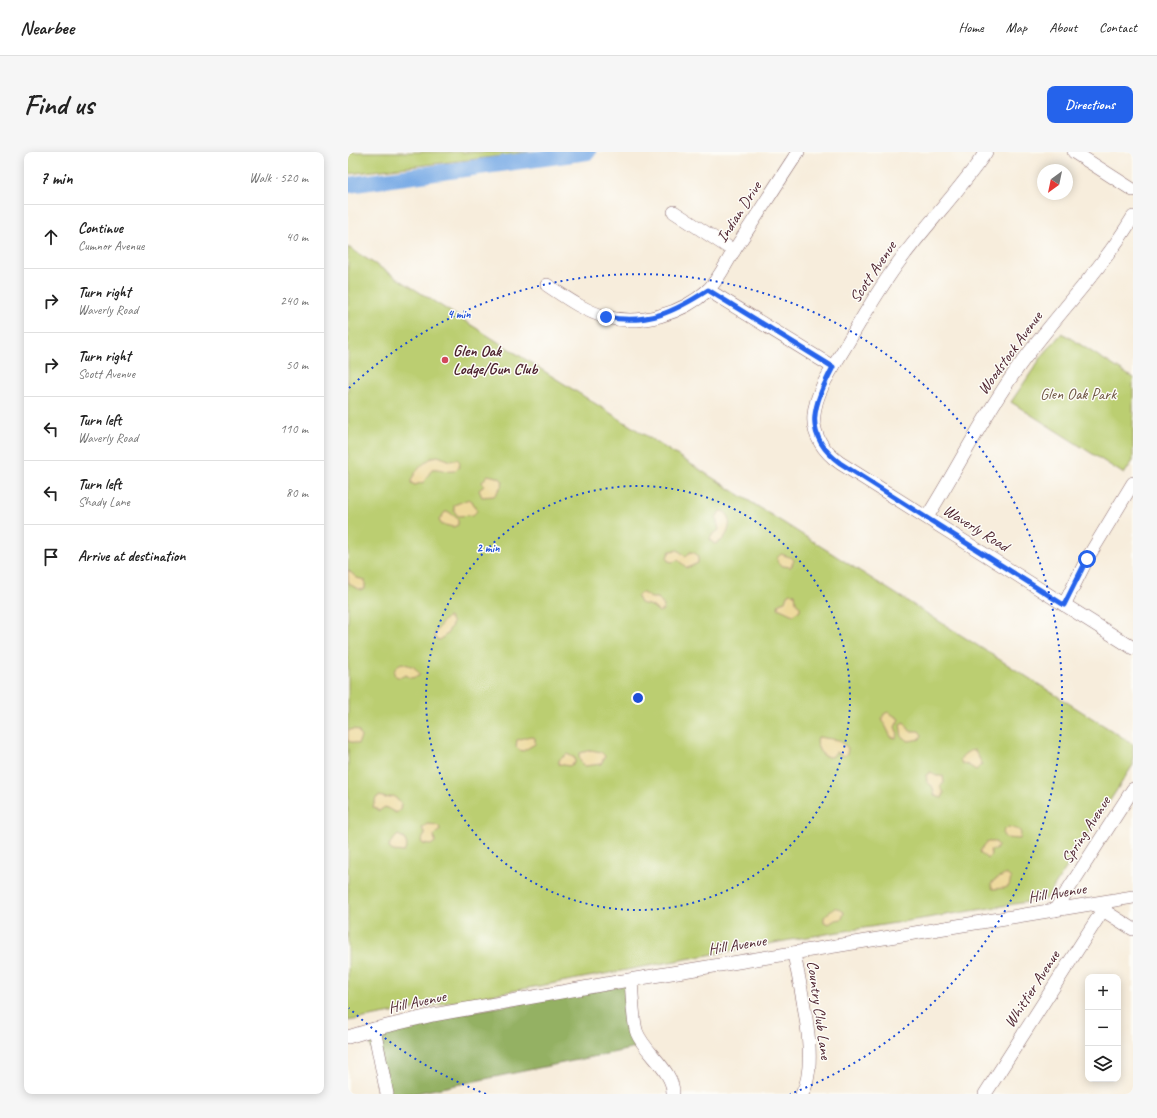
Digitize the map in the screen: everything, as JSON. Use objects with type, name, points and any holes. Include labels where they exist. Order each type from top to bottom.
[{"type":"street","name":"Indian Drive","points":[[708,290],[798,152]]},
{"type":"street","name":"Scott Avenue","points":[[814,426],[816,404],[833,367],[867,309],[900,260],[950,201],[986,152]]},
{"type":"street","points":[[1074,152],[1133,190]]},
{"type":"street","points":[[674,212],[734,251]]},
{"type":"street","name":"Woodstock Avenue","points":[[927,517],[983,420],[1016,370],[1098,269],[1133,217]]},
{"type":"street","points":[[546,285],[594,313],[628,320],[658,317],[673,311],[708,290],[833,367]]},
{"type":"street","name":"Waverly Road","points":[[814,426],[822,445],[833,458],[1133,648]]},
{"type":"street","points":[[1064,605],[1087,559],[1133,484]]},
{"type":"street","name":"Spring Avenue","points":[[1055,910],[1133,789]]},
{"type":"street","name":"Hill Avenue","points":[[348,1037],[374,1029],[433,1016],[631,980],[1055,910],[1101,905],[1133,897]]},
{"type":"street","points":[[1101,905],[1133,929]]},
{"type":"street","name":"Whittier Avenue","points":[[985,1094],[1101,905]]},
{"type":"street","name":"Country Club Lane","points":[[794,953],[810,1052],[809,1076],[802,1094]]},
{"type":"street","points":[[631,980],[637,1033],[665,1071],[674,1087],[673,1094]]},
{"type":"street","points":[[374,1029],[387,1094]]},
{"type":"green space","points":[[348,152],[536,152],[348,174]]},
{"type":"green space","points":[[348,247],[1133,744],[1133,765],[1046,899],[801,938],[348,1021]]},
{"type":"green space","name":"Glen Oak Park","points":[[1062,333],[1133,378],[1133,461],[1124,474],[1011,402],[1043,355]]},
{"type":"green space","points":[[627,985],[636,1048],[412,1094],[384,1094],[368,1037],[458,1014]]},
{"type":"sand","points":[[438,456],[451,461],[457,459],[460,462],[459,467],[453,471],[432,469],[424,482],[415,485],[411,483],[414,475],[421,466],[430,459]]},
{"type":"sand","points":[[488,475],[500,478],[503,482],[494,496],[482,497],[479,490],[484,486],[482,482]]},
{"type":"sand","points":[[469,499],[472,501],[477,511],[473,515],[458,516],[454,511],[454,505]]},
{"type":"sand","points":[[720,511],[725,512],[729,517],[729,525],[725,537],[718,543],[714,544],[710,539],[712,535],[719,530],[716,518]]},
{"type":"sand","points":[[445,512],[449,512],[458,519],[458,525],[453,527],[441,524],[439,520]]},
{"type":"sand","points":[[678,550],[686,557],[690,552],[695,553],[698,557],[698,563],[687,568],[678,560],[673,562],[668,561],[667,557],[670,551]]},
{"type":"sand","points":[[781,554],[794,560],[791,567],[783,566],[778,563],[777,558]]},
{"type":"sand","points":[[348,570],[357,578],[365,580],[365,589],[361,590],[350,583],[348,579]]},
{"type":"sand","points":[[640,593],[643,593],[651,598],[658,598],[664,606],[663,610],[659,612],[652,606],[640,603],[637,597]]},
{"type":"sand","points":[[790,593],[795,594],[796,602],[800,607],[800,610],[793,615],[778,608],[779,603],[785,601],[787,595]]},
{"type":"sand","points":[[448,617],[453,623],[447,634],[440,640],[436,639],[434,636],[438,628]]},
{"type":"sand","points":[[402,663],[414,667],[419,673],[419,676],[411,678],[406,675],[400,677],[395,676],[395,669]]},
{"type":"sand","points":[[888,712],[899,719],[895,727],[898,734],[896,738],[891,737],[882,719],[884,714]]},
{"type":"sand","points":[[904,722],[910,731],[919,731],[922,735],[920,739],[909,741],[902,737],[900,724]]},
{"type":"sand","points":[[354,729],[359,732],[361,737],[358,744],[348,741],[348,730]]},
{"type":"sand","points":[[530,736],[535,738],[535,744],[523,751],[516,747],[517,740]]},
{"type":"sand","points":[[818,737],[839,740],[848,748],[847,754],[843,756],[836,752],[832,757],[825,756],[818,748]]},
{"type":"sand","points":[[591,750],[601,752],[605,756],[601,764],[585,766],[582,764],[579,756],[580,753]]},
{"type":"sand","points":[[975,750],[982,764],[976,770],[963,764],[960,760],[966,753]]},
{"type":"sand","points":[[567,754],[575,758],[575,763],[569,766],[559,764],[559,760]]},
{"type":"sand","points":[[931,772],[936,776],[943,776],[944,783],[940,786],[944,793],[942,798],[935,796],[932,786],[927,782],[926,775]]},
{"type":"sand","points":[[379,796],[386,798],[394,796],[401,804],[400,810],[396,813],[385,807],[379,811],[373,807],[376,798]]},
{"type":"sand","points":[[427,824],[437,825],[440,828],[440,830],[434,835],[435,842],[431,845],[423,844],[421,841],[425,834],[422,828]]},
{"type":"sand","points":[[1009,827],[1019,830],[1021,833],[1020,839],[1005,838],[1003,834],[1004,830]]},
{"type":"sand","points":[[398,835],[404,838],[407,845],[404,852],[393,851],[389,848],[390,843]]},
{"type":"sand","points":[[987,842],[996,842],[998,846],[996,850],[990,850],[991,855],[988,859],[981,854],[980,851]]},
{"type":"sand","points":[[1006,874],[1011,878],[1009,886],[1005,888],[993,889],[991,885],[993,881]]},
{"type":"sand","points":[[836,907],[844,912],[842,919],[835,920],[829,924],[824,922],[824,917]]},
{"type":"waterway","points":[[348,185],[588,152]]},
{"type":"place","name":"Glen Oak Lodge/Gun Club","points":[[445,360]]},
{"type":"route","points":[[606,317],[628,320],[658,317],[689,303],[708,290],[833,367],[816,404],[814,426],[822,445],[833,458],[840,463],[1064,605],[1087,559]]}]
